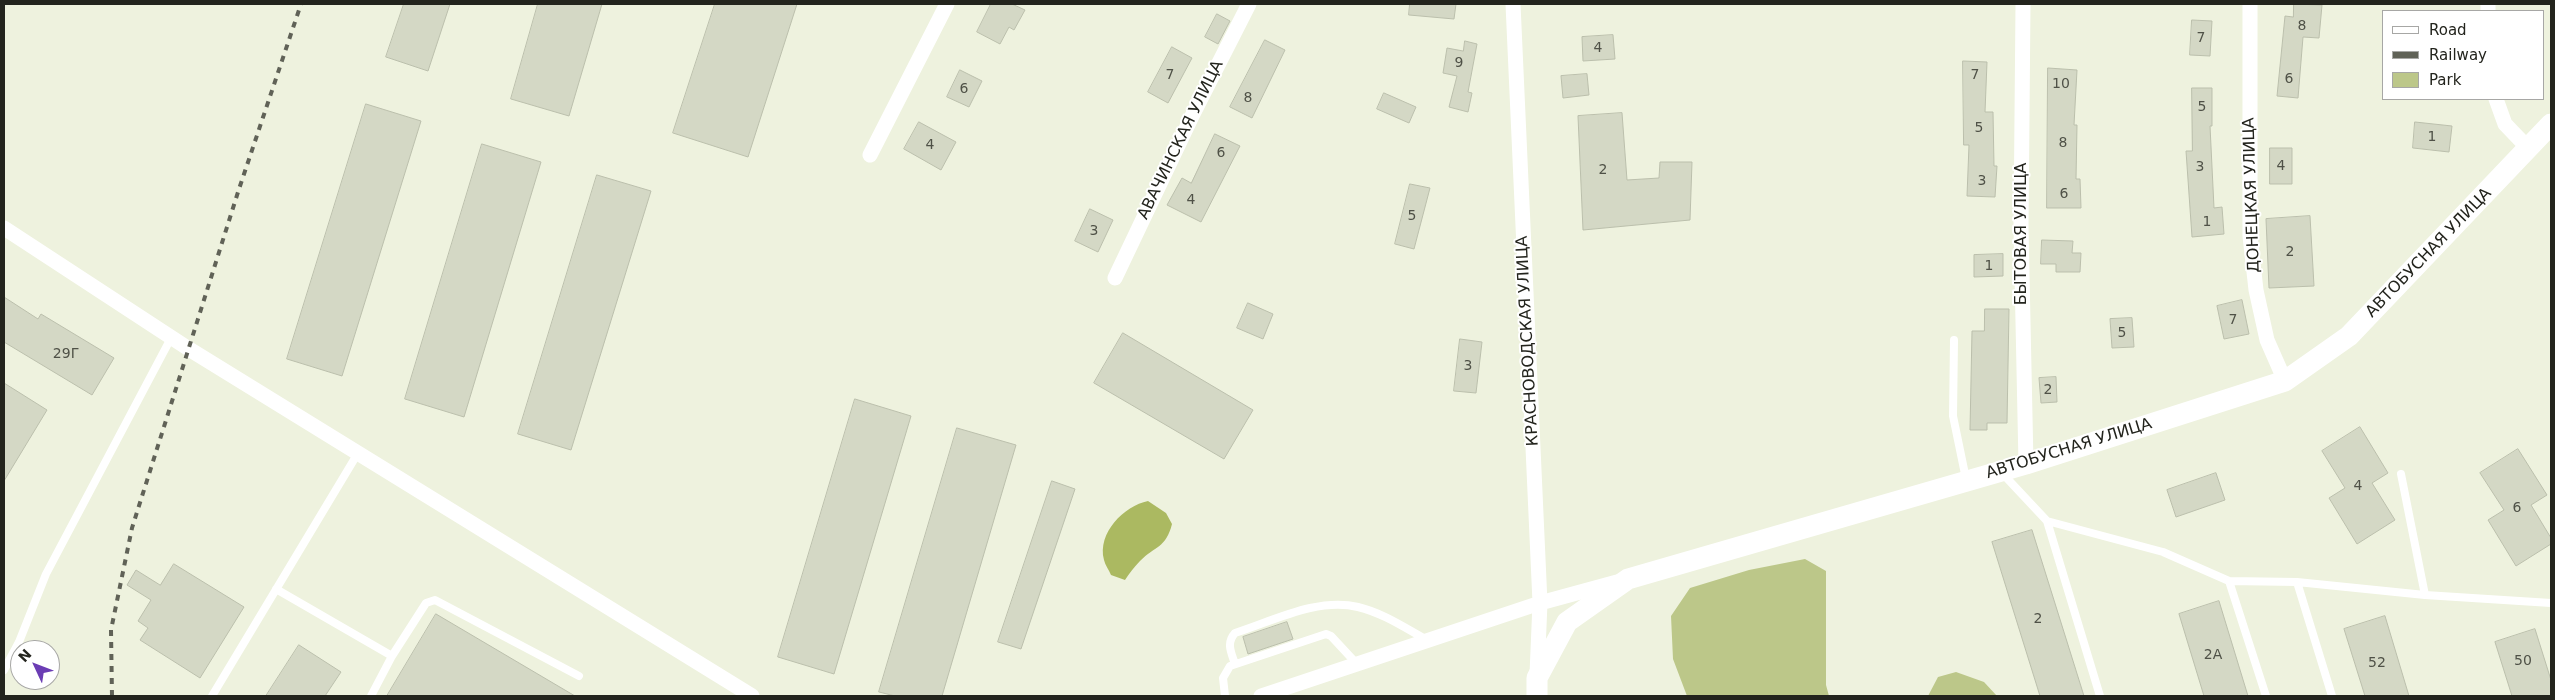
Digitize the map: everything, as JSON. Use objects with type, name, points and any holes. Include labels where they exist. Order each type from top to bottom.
[{"type":"street","points":[[870,155],[947,4]]},
{"type":"street","name":"АВАЧИНСКАЯ УЛИЦА","points":[[1115,278],[1193,114],[1249,4]]},
{"type":"street","name":"КРАСНОВОДСКАЯ УЛИЦА","points":[[1513,4],[1540,603],[1537,687]]},
{"type":"street","name":"БЫТОВАЯ УЛИЦА","points":[[2023,4],[2021,227],[2026,464]]},
{"type":"street","name":"ДОНЕЦКАЯ УЛИЦА","points":[[2250,4],[2250,236],[2256,290],[2265,332],[2285,381]]},
{"type":"street","points":[[2496,100],[2504,124],[2528,148]]},
{"type":"street","name":"АВТОБУСНАЯ УЛИЦА","points":[[1537,687],[1567,622],[1628,580],[2026,464],[2285,381],[2349,336],[2551,124]]},
{"type":"street","points":[[4,228],[171,338],[752,696]]},
{"type":"street","points":[[1261,696],[1540,603],[1628,580]]},
{"type":"lane","points":[[4,670],[19,642],[46,574],[171,338]]},
{"type":"lane","points":[[1954,340],[1953,416],[1967,481]]},
{"type":"lane","points":[[212,696],[358,453]]},
{"type":"lane","points":[[2000,471],[2047,521],[2100,696]]},
{"type":"lane","points":[[2401,474],[2425,595]]},
{"type":"lane","points":[[2047,521],[2163,552],[2229,581],[2297,582],[2425,595],[2551,602]]},
{"type":"lane","points":[[2229,581],[2266,696]]},
{"type":"lane","points":[[2297,582],[2332,696]]},
{"type":"lane","points":[[276,589],[392,656]]},
{"type":"lane","points":[[370,696],[392,656],[426,603],[435,600],[579,676]]},
{"type":"lane","points":[[1235,664],[1229,645],[1231,638],[1236,633],[1312,608],[1328,605],[1345,604],[1377,613],[1429,641]]},
{"type":"lane","points":[[1225,696],[1223,678],[1225,671],[1235,664],[1326,634],[1331,636],[1358,665]]},
{"type":"green space","points":[[1805,559],[1826,571],[1826,685],[1829,696],[1687,696],[1673,659],[1671,616],[1690,588],[1749,570]]},
{"type":"green space","points":[[1956,672],[1984,682],[1997,696],[1928,696],[1938,677]]},
{"type":"shaded area","points":[[1148,501],[1166,513],[1172,524],[1167,538],[1140,561],[1125,580],[1111,575],[1105,562],[1103,550],[1109,531],[1114,522],[1122,515],[1139,504]]},
{"type":"building","points":[[404,4],[450,4],[428,71],[386,57]]},
{"type":"building","points":[[538,4],[602,4],[569,116],[511,99]]},
{"type":"building","points":[[715,4],[797,4],[748,157],[673,133]]},
{"type":"building","points":[[991,4],[1012,4],[1025,10],[1014,30],[1009,27],[1000,44],[977,32]]},
{"type":"building","points":[[1410,4],[1456,4],[1454,19],[1409,15]]},
{"type":"building","points":[[2294,4],[2322,5],[2319,38],[2303,37],[2298,98],[2277,96],[2285,16],[2293,17]]},
{"type":"building","points":[[1217,14],[1230,21],[1218,44],[1205,37]]},
{"type":"building","points":[[2192,20],[2212,21],[2210,56],[2190,55]]},
{"type":"building","points":[[1613,35],[1615,59],[1583,61],[1582,37]]},
{"type":"building","points":[[1265,40],[1285,50],[1252,118],[1230,107]]},
{"type":"building","points":[[1465,41],[1477,44],[1468,92],[1472,93],[1468,112],[1449,107],[1457,76],[1443,73],[1447,48],[1463,51]]},
{"type":"building","points":[[1172,47],[1192,58],[1168,103],[1148,92]]},
{"type":"building","points":[[1963,61],[1987,62],[1985,112],[1993,112],[1994,166],[1997,166],[1995,197],[1967,196],[1969,145],[1964,145]]},
{"type":"building","points":[[2048,68],[2077,70],[2074,125],[2077,125],[2076,179],[2080,179],[2081,208],[2047,208]]},
{"type":"building","points":[[960,70],[982,81],[969,107],[947,97]]},
{"type":"building","points":[[1587,74],[1589,95],[1563,98],[1561,76]]},
{"type":"building","points":[[2192,88],[2212,88],[2212,126],[2210,126],[2214,208],[2222,207],[2224,234],[2192,237],[2186,151],[2192,151]]},
{"type":"building","points":[[1384,93],[1416,107],[1409,123],[1377,109]]},
{"type":"building","points":[[366,104],[421,121],[342,376],[287,359]]},
{"type":"building","points":[[1622,113],[1627,180],[1659,178],[1660,162],[1692,162],[1690,220],[1583,230],[1578,116]]},
{"type":"building","points":[[919,122],[956,142],[941,170],[904,149]]},
{"type":"building","points":[[2415,122],[2452,126],[2449,152],[2413,148]]},
{"type":"building","points":[[1215,134],[1240,146],[1201,222],[1167,205],[1182,178],[1191,183]]},
{"type":"building","points":[[482,144],[541,162],[464,417],[405,399]]},
{"type":"building","points":[[2270,148],[2292,148],[2292,184],[2270,184]]},
{"type":"building","points":[[597,175],[651,191],[571,450],[518,434]]},
{"type":"building","points":[[1410,184],[1430,188],[1414,249],[1395,244]]},
{"type":"building","points":[[1090,209],[1113,220],[1098,252],[1075,241]]},
{"type":"building","points":[[2310,216],[2314,286],[2269,288],[2266,219]]},
{"type":"building","points":[[2042,240],[2073,241],[2072,253],[2081,253],[2080,272],[2056,272],[2056,264],[2041,264]]},
{"type":"building","points":[[2003,254],[2003,276],[1974,277],[1974,255]]},
{"type":"building","points":[[4,297],[38,319],[41,314],[114,358],[92,395],[4,342]]},
{"type":"building","points":[[2242,300],[2249,334],[2224,339],[2217,306]]},
{"type":"building","points":[[1248,303],[1273,314],[1263,339],[1237,328]]},
{"type":"building","points":[[1985,309],[2009,309],[2007,423],[1987,423],[1987,430],[1970,430],[1972,331],[1984,331]]},
{"type":"building","points":[[2132,318],[2134,347],[2112,348],[2110,319]]},
{"type":"building","points":[[1123,333],[1253,410],[1224,459],[1094,383]]},
{"type":"building","points":[[1460,339],[1482,342],[1476,393],[1454,391]]},
{"type":"building","points":[[2056,377],[2057,402],[2041,403],[2039,378]]},
{"type":"building","points":[[4,383],[47,410],[4,481]]},
{"type":"building","points":[[855,399],[911,416],[834,674],[778,657]]},
{"type":"building","points":[[2360,427],[2388,473],[2372,483],[2395,520],[2357,544],[2329,498],[2345,488],[2322,451]]},
{"type":"building","points":[[957,428],[1016,445],[942,696],[895,696],[879,692]]},
{"type":"building","points":[[2518,449],[2547,495],[2531,505],[2551,538],[2551,544],[2516,566],[2488,520],[2504,510],[2480,473]]},
{"type":"building","points":[[2216,473],[2225,500],[2176,517],[2167,490]]},
{"type":"building","points":[[1052,481],[1075,489],[1021,649],[998,642]]},
{"type":"building","points":[[2032,530],[2084,696],[2040,696],[1992,542]]},
{"type":"building","points":[[174,564],[244,607],[200,678],[140,640],[148,628],[138,621],[151,600],[127,585],[136,570],[160,585]]},
{"type":"building","points":[[2219,601],[2248,696],[2204,696],[2179,614]]},
{"type":"building","points":[[436,614],[575,696],[387,696]]},
{"type":"building","points":[[2385,616],[2409,696],[2365,696],[2344,629]]},
{"type":"building","points":[[1287,622],[1293,639],[1248,654],[1243,637]]},
{"type":"building","points":[[2535,629],[2551,680],[2551,696],[2512,696],[2495,642]]},
{"type":"building","points":[[299,645],[341,672],[325,696],[266,696]]},
{"type":"railway","points":[[112,696],[111,630],[132,528],[239,189],[301,4]]}]
